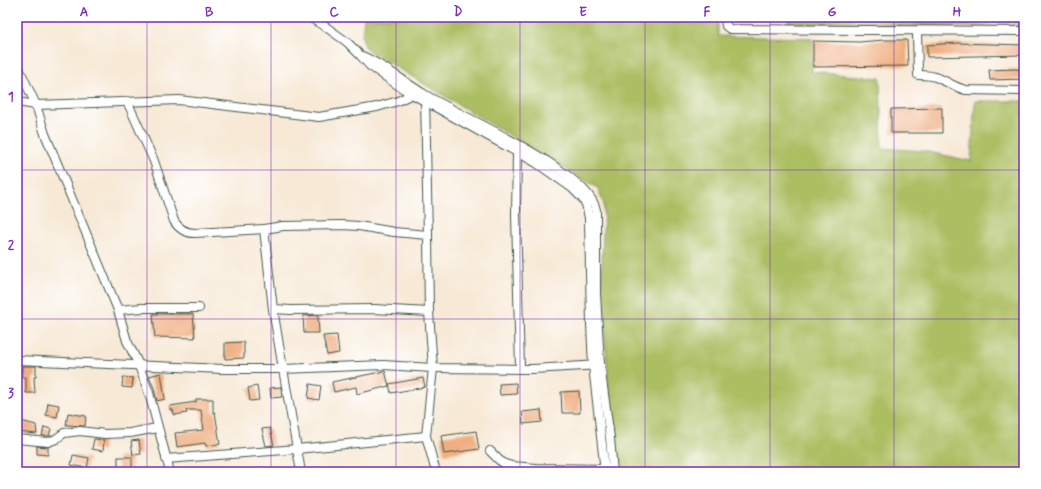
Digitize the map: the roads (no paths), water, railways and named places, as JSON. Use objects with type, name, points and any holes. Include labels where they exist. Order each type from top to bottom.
[{"type":"street","points":[[309,17],[342,38],[370,66],[536,162],[572,188],[582,198],[588,209],[590,324],[597,366],[609,471],[512,466],[499,460],[490,451]]},
{"type":"street","points":[[724,17],[726,26],[730,30],[1024,31]]},
{"type":"street","points":[[917,31],[918,75],[931,76],[960,89],[966,90],[1024,91]]},
{"type":"street","points":[[17,64],[36,105],[48,141],[118,310],[127,341],[139,366],[149,393],[157,428],[170,472]]},
{"type":"street","points":[[17,102],[36,105],[179,100],[319,117],[377,107],[398,101],[415,92]]},
{"type":"street","points":[[425,98],[429,312],[434,368],[426,436],[436,472]]},
{"type":"street","points":[[425,98],[539,156],[579,184],[594,200],[596,210],[597,366]]},
{"type":"street","points":[[128,101],[154,161],[174,221],[178,227],[185,232],[195,233],[264,229],[283,226],[341,225],[428,235]]},
{"type":"street","points":[[517,152],[516,215],[520,369]]},
{"type":"street","points":[[264,229],[283,369],[301,472]]},
{"type":"street","points":[[118,310],[199,308]]},
{"type":"street","points":[[274,309],[374,309],[429,312]]},
{"type":"street","points":[[17,360],[92,362],[139,366],[223,369],[283,369],[383,365],[434,368],[520,369],[597,366]]},
{"type":"street","points":[[17,439],[48,442],[56,439],[64,433],[80,431],[130,433],[157,428]]},
{"type":"street","points":[[166,459],[297,449],[426,436]]}]
